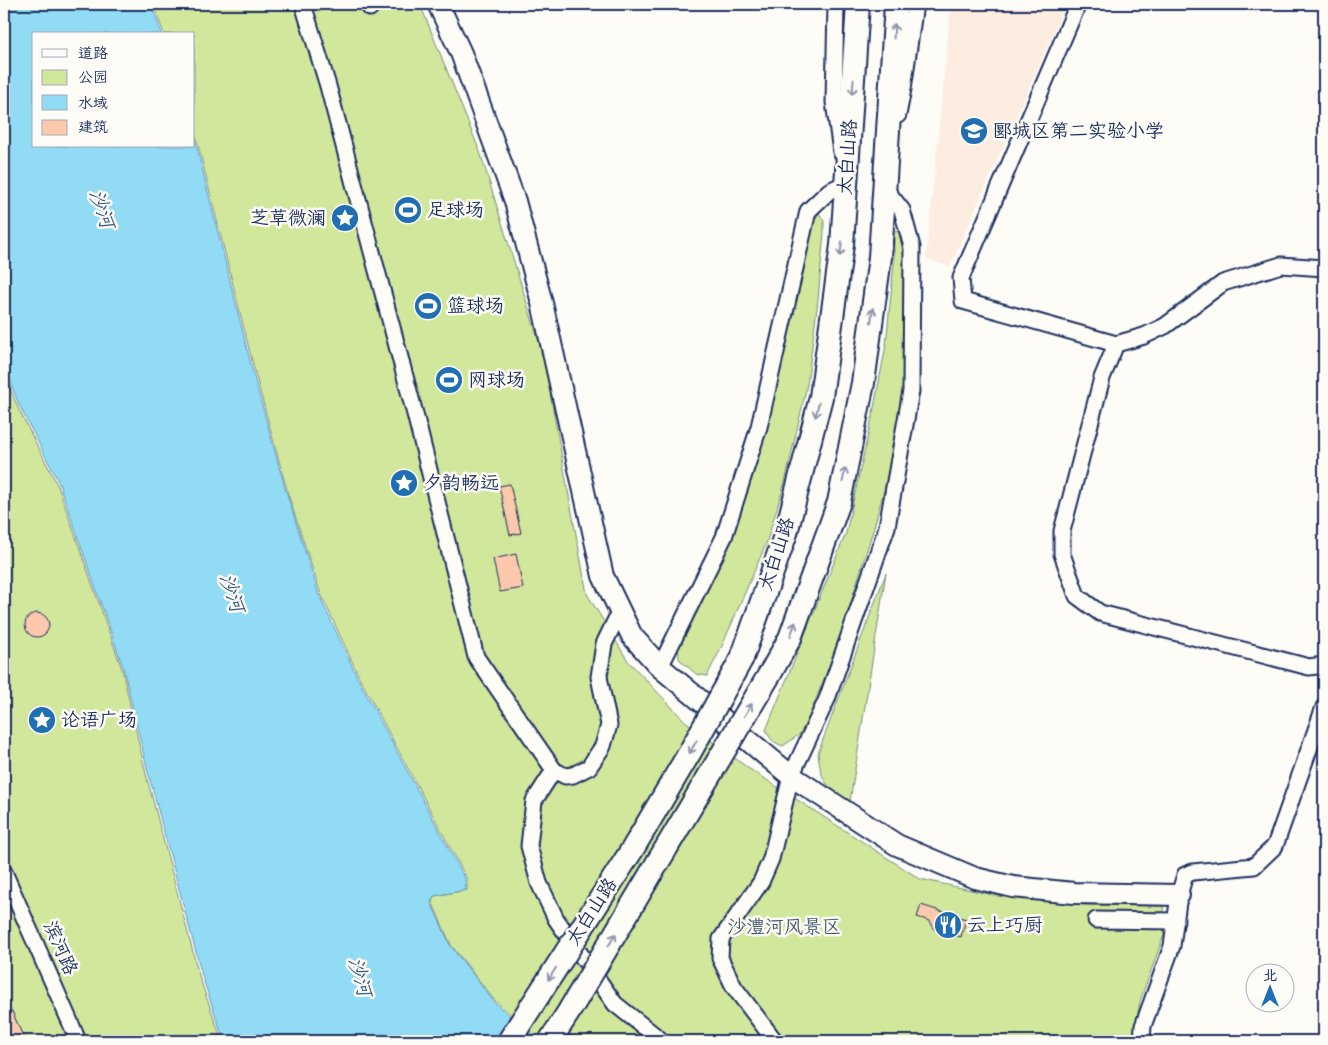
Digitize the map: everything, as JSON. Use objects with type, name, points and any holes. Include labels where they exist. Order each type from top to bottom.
[{"type":"main road","name":"太白山路","points":[[508,1041],[632,850],[690,752],[742,658],[786,533],[821,397],[842,245],[858,4]]},
{"type":"main road","name":"太白山路","points":[[550,1041],[790,638],[839,502],[863,383],[880,257],[896,4]]},
{"type":"street","points":[[303,4],[330,96],[415,414],[476,657],[554,770],[565,776],[573,775],[589,767],[604,746],[608,725],[599,677],[604,644],[620,611]]},
{"type":"street","points":[[438,4],[461,53],[515,201],[542,303],[603,576],[632,636],[660,667],[791,776],[897,845],[975,878],[1013,887],[1074,893],[1180,895]]},
{"type":"street","points":[[660,667],[724,537],[759,427],[808,211],[829,191],[846,183],[834,102],[836,4]]},
{"type":"street","points":[[775,1041],[734,987],[720,958],[721,939],[761,882],[771,859],[791,776],[827,699],[887,527],[911,391],[912,247],[902,210],[884,187],[903,89],[915,4]]},
{"type":"street","points":[[1078,4],[960,278],[963,301],[1116,344],[1144,336],[1166,326],[1223,283],[1281,265],[1324,268]]},
{"type":"street","points":[[1116,344],[1102,378],[1062,531],[1062,554],[1077,596],[1100,613],[1309,667],[1324,665]]},
{"type":"street","points":[[1142,1041],[1143,1026],[1172,946],[1185,875],[1193,872],[1254,866],[1275,846],[1324,707]]},
{"type":"street","points":[[554,770],[534,801],[529,846],[539,883],[556,918],[615,1004],[662,1041]]},
{"type":"street","name":"滨河路","points":[[4,872],[78,1041]]},
{"type":"street","points":[[1096,920],[1176,921]]},
{"type":"shaded area","name":"郾城区第二实验小学","points":[[951,4],[1066,4],[950,267],[926,259]]},
{"type":"green space","name":"沙澧河风景区","points":[[153,4],[420,4],[480,152],[543,355],[587,594],[628,661],[685,721],[748,768],[920,879],[998,896],[1085,905],[1164,906],[1164,935],[1140,1001],[1134,1041],[542,1041],[495,1001],[451,945],[432,902],[434,896],[467,890],[467,879],[359,677],[320,592],[288,494],[255,373],[195,133],[195,32],[163,32]]},
{"type":"green space","points":[[819,213],[824,221],[824,232],[818,300],[807,385],[785,482],[766,544],[722,646],[707,676],[696,674],[679,659],[678,645],[733,532],[758,455],[778,381],[805,265],[811,225]]},
{"type":"green space","points":[[894,231],[899,232],[905,263],[904,343],[902,399],[886,483],[838,644],[806,724],[800,734],[783,746],[777,744],[766,730],[846,533],[886,345],[894,262]]},
{"type":"green space","points":[[4,372],[18,408],[58,486],[122,669],[146,774],[200,979],[222,1041],[4,1041]]},
{"type":"green space","points":[[886,573],[850,801],[835,792],[826,782],[821,770],[818,753]]},
{"type":"water","name":"沙河","points":[[4,4],[151,4],[161,32],[32,32],[32,148],[195,148],[195,140],[253,373],[285,488],[319,595],[358,679],[465,879],[466,890],[434,896],[431,902],[450,945],[495,1003],[539,1041],[224,1041],[203,979],[148,772],[123,667],[59,483],[19,405],[4,365]]},
{"type":"building","points":[[510,484],[521,533],[510,535],[499,486]]},
{"type":"building","points":[[516,554],[523,588],[500,592],[493,559]]},
{"type":"building","points":[[37,613],[42,614],[48,620],[48,630],[42,636],[37,637],[32,636],[26,630],[25,625],[26,620],[32,614]]},
{"type":"building","name":"云上巧厨","points":[[921,905],[966,919],[961,937],[934,929],[930,921],[917,917]]},
{"type":"building","points":[[12,1011],[25,1041],[4,1041],[4,1014]]},
{"type":"place","name":"郾城区第二实验小学","points":[[974,131]]},
{"type":"place","name":"足球场","points":[[408,210]]},
{"type":"place","name":"芝草微澜","points":[[345,218]]},
{"type":"place","name":"篮球场","points":[[428,306]]},
{"type":"place","name":"网球场","points":[[449,380]]},
{"type":"place","name":"夕韵畅远","points":[[404,483]]},
{"type":"place","name":"论语广场","points":[[42,720]]},
{"type":"place","name":"云上巧厨","points":[[948,925]]}]
